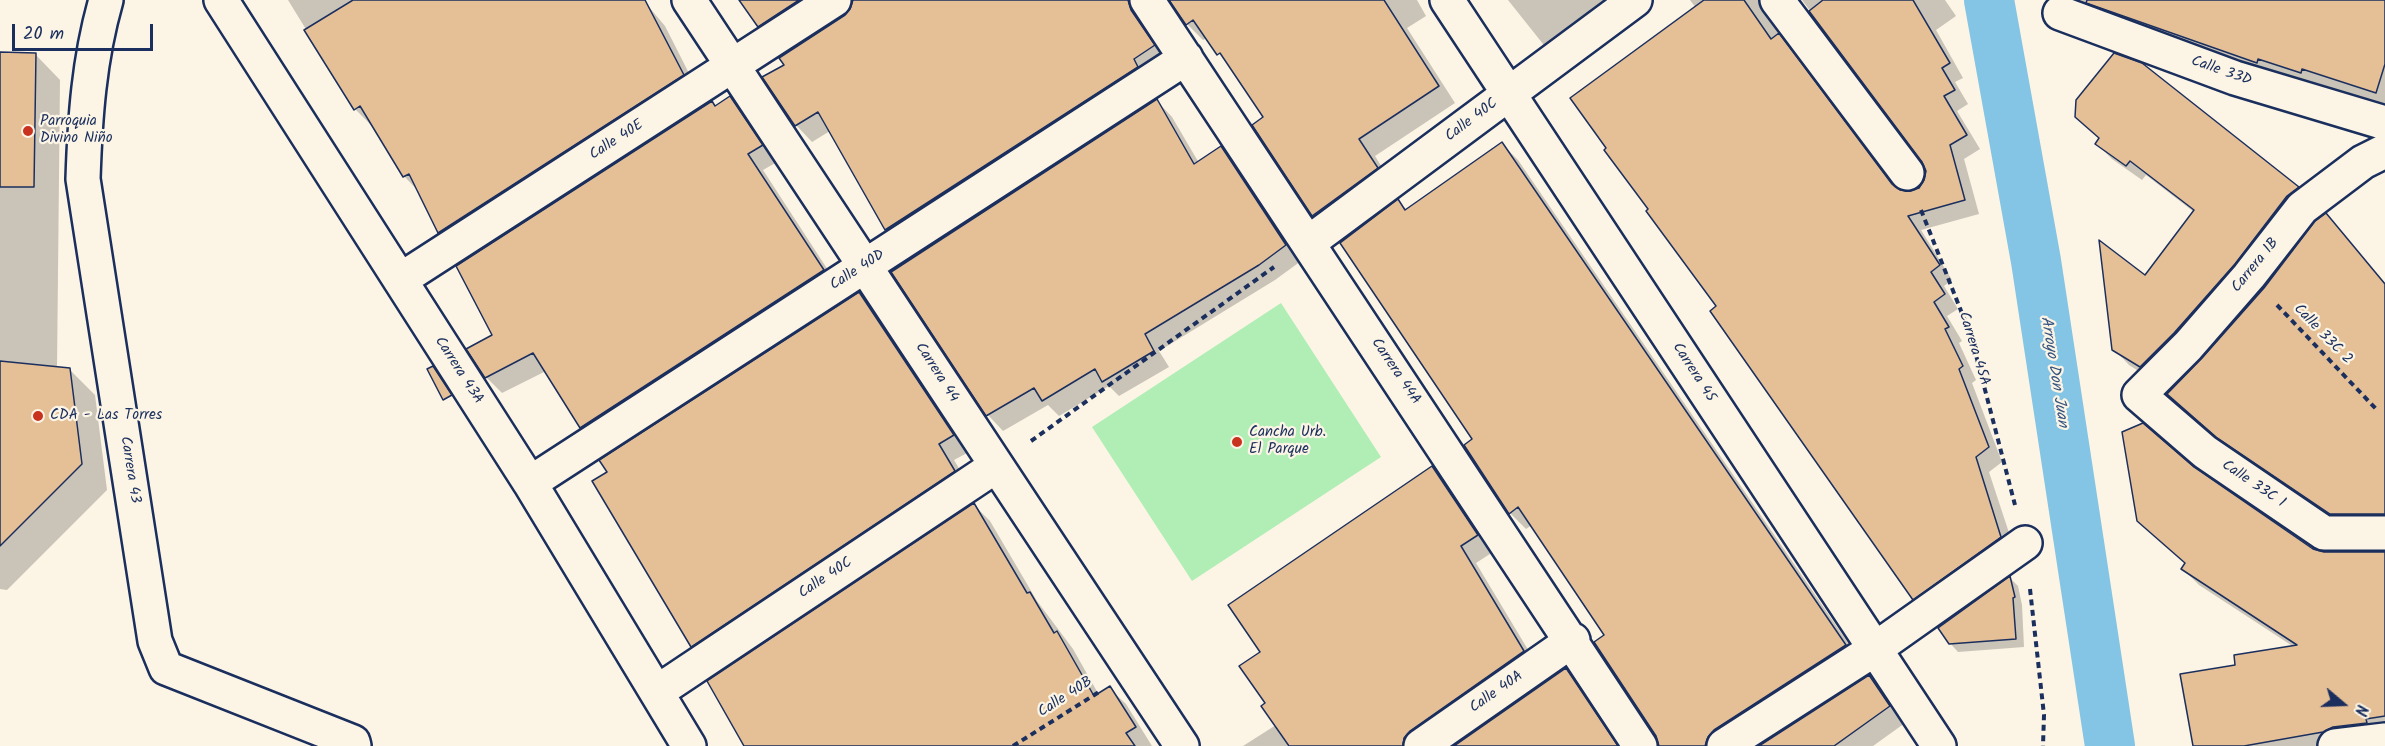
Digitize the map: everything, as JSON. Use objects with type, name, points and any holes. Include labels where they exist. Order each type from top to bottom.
[{"type":"street","name":"Carrera 43","points":[[106,0],[96,35],[85,109],[83,179],[155,641],[166,668],[353,744]]},
{"type":"street","name":"Carrera 43A","points":[[221,0],[530,483],[689,746]]},
{"type":"street","name":"Carrera 44","points":[[688,0],[1182,746]]},
{"type":"street","name":"Calle 40E","points":[[400,280],[834,0]]},
{"type":"street","name":"Carrera 44A","points":[[1147,0],[1573,640],[1640,746]]},
{"type":"street","name":"Carrera 45","points":[[1447,0],[1939,746]]},
{"type":"street","name":"Calle 40C","points":[[1308,243],[1635,0]]},
{"type":"street","points":[[1777,0],[1906,173]]},
{"type":"street","name":"Calle 33D","points":[[2060,13],[2235,78],[2385,123]]},
{"type":"street","name":"Calle 40D","points":[[530,483],[1186,58]]},
{"type":"street","name":"Carrera 1B","points":[[2139,395],[2188,346],[2249,276],[2302,208],[2363,162],[2385,151]]},
{"type":"street","name":"Calle 33C 1","points":[[2139,395],[2205,453],[2324,533],[2385,533]]},
{"type":"street","name":"Calle 40C","points":[[657,692],[996,466]]},
{"type":"street","points":[[1724,746],[1875,649],[2025,543]]},
{"type":"street","name":"Calle 40A","points":[[1421,746],[1573,640]]},
{"type":"street","points":[[2335,746],[2385,740]]},
{"type":"path","name":"Carrera 45A","points":[[1906,173],[1971,336],[2025,543],[2044,715],[2043,746]]},
{"type":"path","points":[[996,466],[1308,243]]},
{"type":"path","name":"Calle 33C 2","points":[[2249,276],[2378,411]]},
{"type":"path","name":"Calle 40B","points":[[1014,746],[1132,670]]},
{"type":"green space","name":"Cancha Urb. El Parque","points":[[1281,303],[1381,457],[1192,581],[1092,427]]},
{"type":"building","points":[[353,0],[645,0],[684,75],[438,233],[409,174],[403,177],[360,106],[354,110],[304,30]]},
{"type":"building","points":[[739,0],[799,0],[758,27]]},
{"type":"building","points":[[853,0],[1128,0],[1131,10],[1155,45],[1134,59],[1138,67],[885,230],[818,112],[795,126],[762,77],[784,65],[779,58],[845,15]]},
{"type":"building","points":[[1169,0],[1384,0],[1439,86],[1359,139],[1378,168],[1312,216],[1252,125],[1263,117],[1220,53],[1217,55],[1193,20],[1186,25]]},
{"type":"building","points":[[1704,0],[1744,0],[1771,39],[1779,33],[1892,184],[1900,190],[1910,191],[1919,188],[1926,171],[1922,162],[1809,11],[1823,0],[1913,0],[1950,63],[1942,68],[1955,90],[1944,96],[1967,135],[1950,145],[1965,200],[1908,216],[1940,265],[1931,272],[1945,294],[1934,302],[1949,327],[1945,329],[1963,366],[1959,369],[1989,447],[1976,457],[2001,537],[1913,600],[1710,311],[1716,306],[1646,211],[1648,209],[1604,150],[1606,148],[1570,98]]},
{"type":"building","points":[[2087,0],[2385,0],[2385,64],[2376,93],[2302,69],[2301,73],[2258,59],[2257,63],[2086,3]]},
{"type":"building","points":[[0,52],[36,53],[34,187],[0,187]]},
{"type":"building","points":[[2114,53],[2142,63],[2299,187],[2287,196],[2235,264],[2174,333],[2140,367],[2112,350],[2099,240],[2145,275],[2194,210],[2130,161],[2126,166],[2095,144],[2099,138],[2075,117],[2076,100]]},
{"type":"building","points":[[730,96],[763,145],[748,154],[824,270],[580,428],[533,353],[485,378],[466,349],[492,335],[456,266],[712,101],[715,106]]},
{"type":"building","points":[[1157,99],[1194,164],[1221,146],[1286,245],[1259,265],[1145,334],[1154,351],[1102,382],[1095,369],[1042,401],[1034,388],[986,416],[891,272]]},
{"type":"building","points":[[1502,142],[1846,645],[1714,730],[1705,746],[1659,746],[1656,736],[1594,642],[1604,635],[1518,507],[1509,514],[1464,445],[1472,439],[1340,243],[1398,199],[1405,210]]},
{"type":"building","points":[[2326,213],[2385,284],[2385,514],[2330,514],[2216,437],[2167,394],[2264,288],[2315,221]]},
{"type":"building","points":[[859,292],[954,435],[939,444],[955,471],[691,647],[592,481],[607,472],[599,460]]},
{"type":"building","name":"CDA - Las Torres","points":[[0,361],[70,368],[82,464],[0,546]]},
{"type":"building","points":[[433,366],[452,395],[443,400],[427,369]]},
{"type":"building","points":[[2143,423],[2194,467],[2313,549],[2324,552],[2385,552],[2385,716],[2366,719],[2367,723],[2333,727],[2323,732],[2244,746],[2193,746],[2180,674],[2235,665],[2234,655],[2297,645],[2181,569],[2185,563],[2137,521],[2122,432]]},
{"type":"building","points":[[1432,466],[1478,535],[1461,546],[1524,651],[1410,731],[1404,738],[1403,746],[1289,746],[1261,706],[1265,703],[1239,666],[1260,652],[1228,605]]},
{"type":"building","points":[[974,503],[1027,593],[1030,592],[1054,633],[1057,631],[1094,696],[1110,686],[1136,727],[1126,733],[1135,746],[744,746],[707,681]]},
{"type":"building","points":[[2010,576],[2015,597],[2013,598],[2016,639],[1949,644],[1938,628]]},
{"type":"building","points":[[1566,668],[1618,746],[1454,746]]},
{"type":"building","points":[[1869,675],[1890,706],[1834,746],[1759,746]]},
{"type":"waterway","name":"Arroyo Don Juan","points":[[1989,0],[2036,261],[2110,746]]},
{"type":"place","name":"Parroquia Divino Niño","points":[[28,131]]},
{"type":"place","name":"CDA - Las Torres","points":[[38,416]]},
{"type":"place","name":"Cancha Urb. El Parque","points":[[1237,442]]}]
